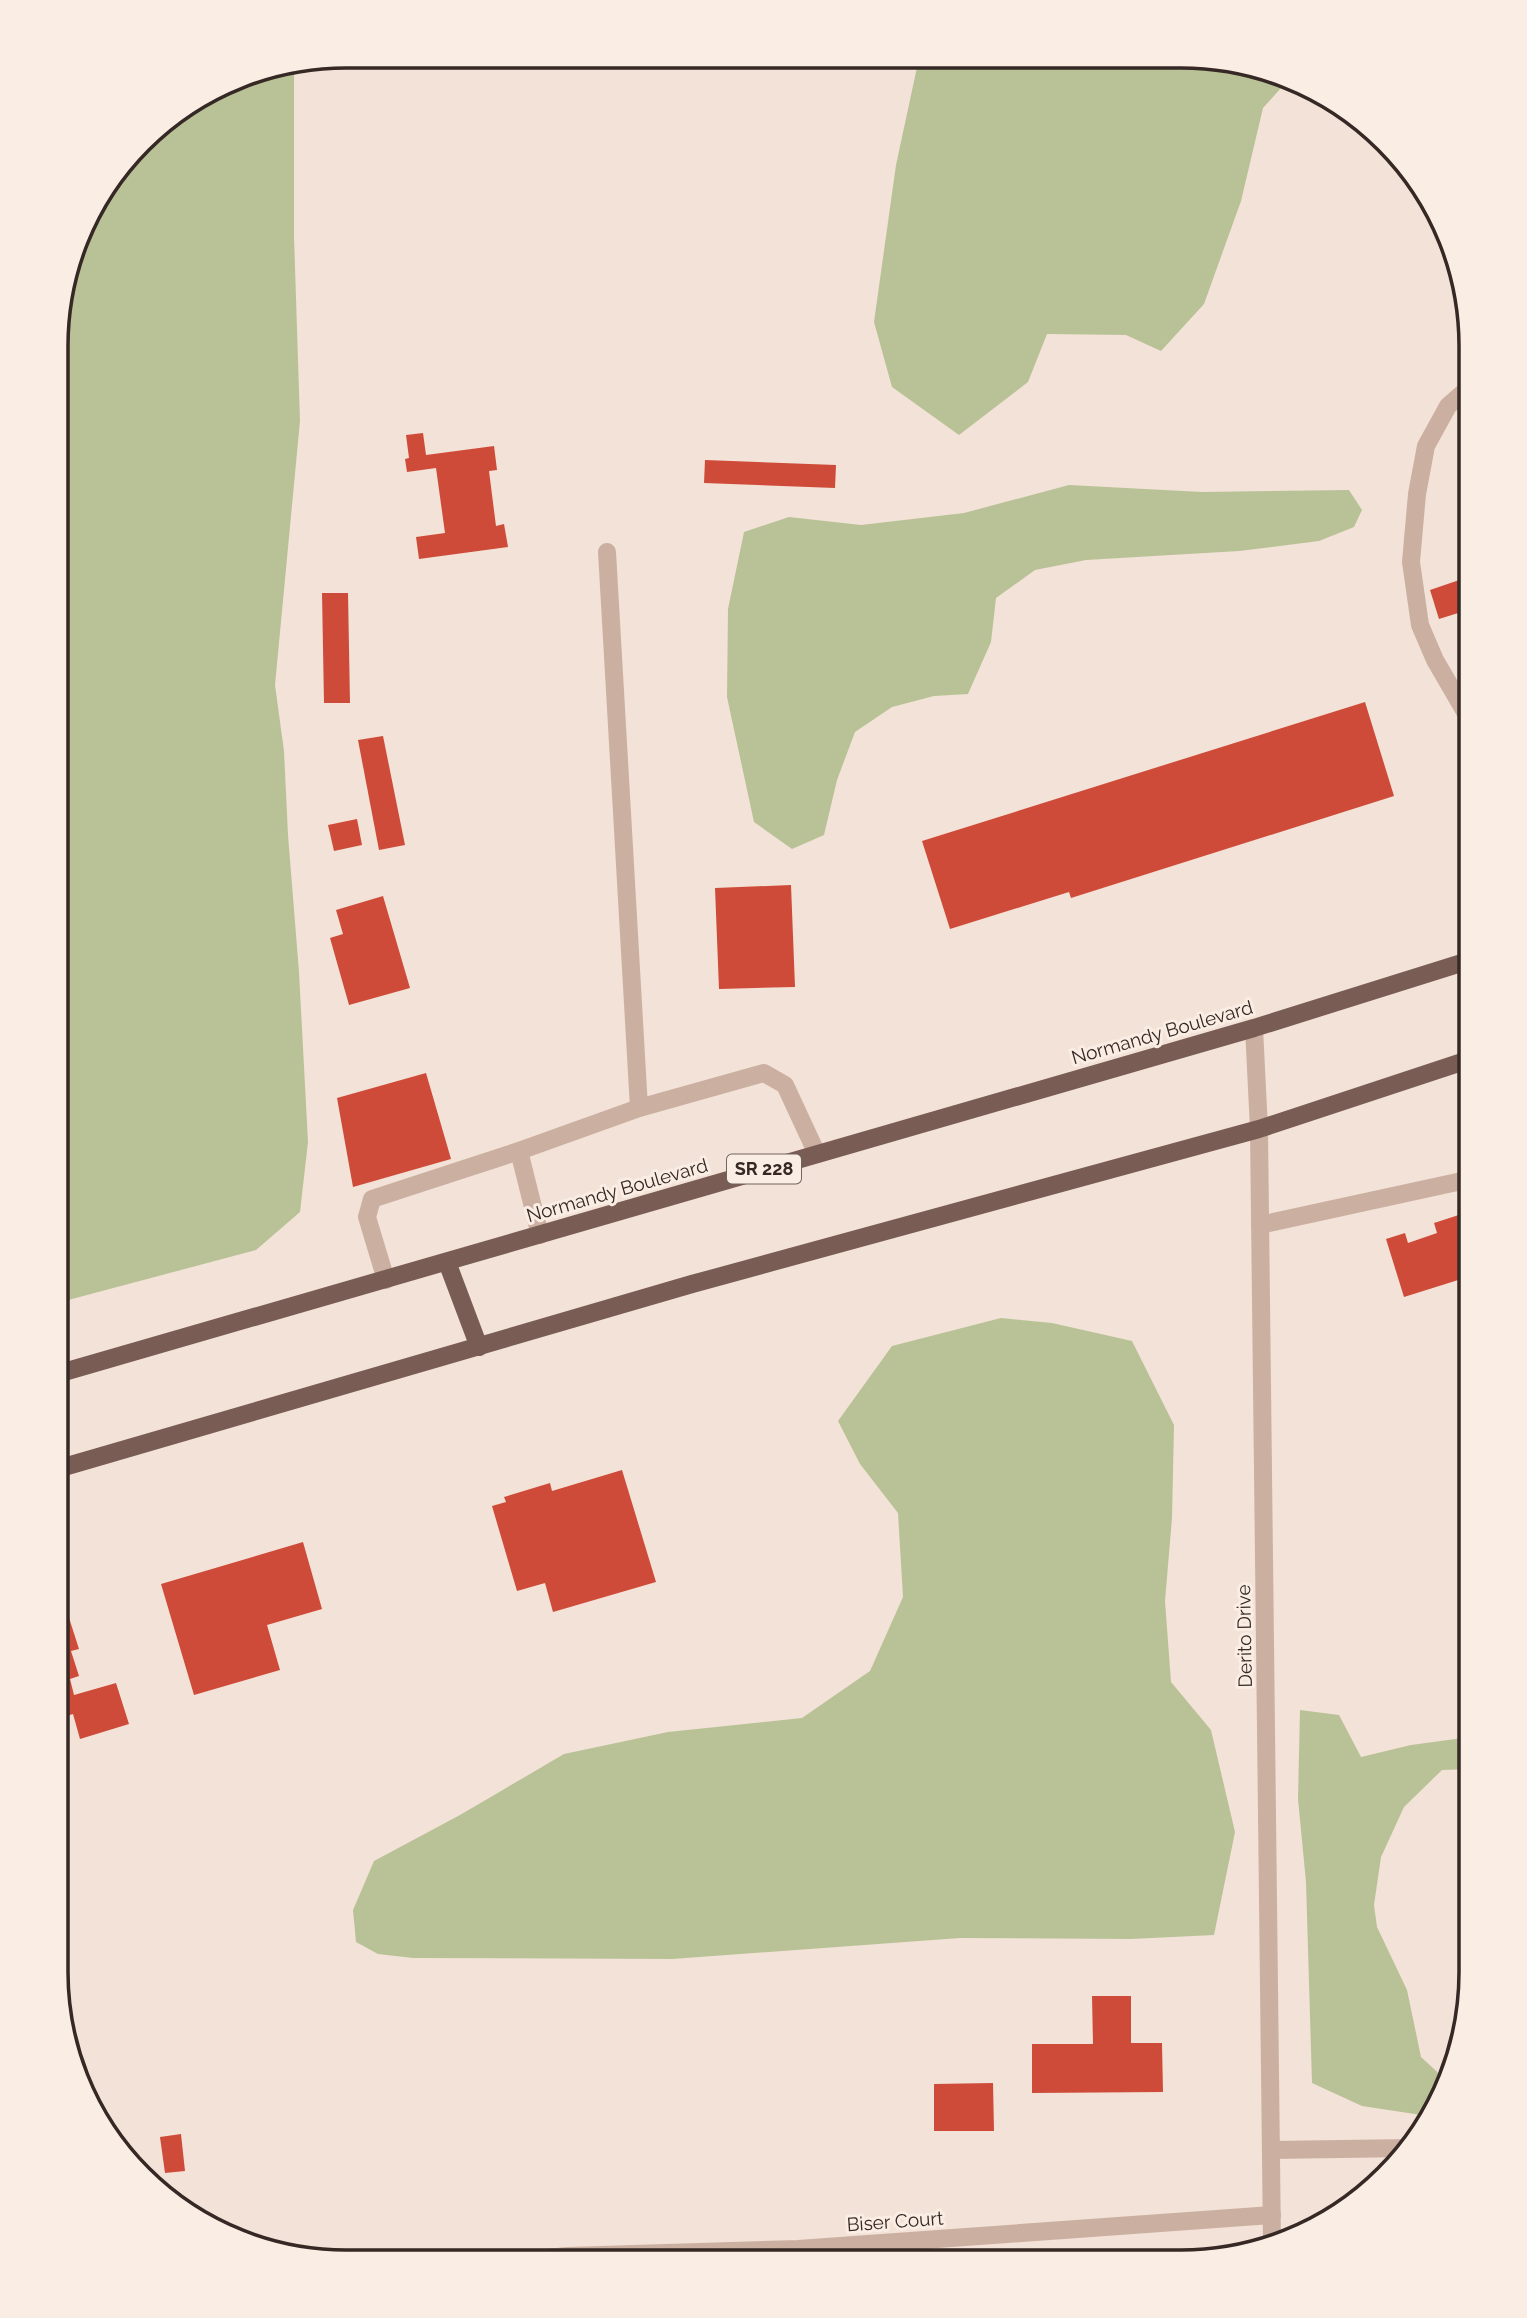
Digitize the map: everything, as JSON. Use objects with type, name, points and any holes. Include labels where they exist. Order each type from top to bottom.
[{"type":"main road","name":"Normandy Boulevard","points":[[68,1371],[1255,1028],[1459,964]]},
{"type":"main road","points":[[68,1466],[692,1284],[1259,1129],[1459,1063]]},
{"type":"main road","points":[[447,1262],[479,1347]]},
{"type":"street","points":[[1459,396],[1448,406],[1426,446],[1417,494],[1410,562],[1420,625],[1435,660],[1459,701]]},
{"type":"street","points":[[607,552],[639,1108]]},
{"type":"street","name":"Derito Drive","points":[[1255,1028],[1259,1129],[1272,2234]]},
{"type":"street","points":[[386,1280],[367,1217],[372,1199],[639,1108],[764,1073],[785,1085],[817,1154]]},
{"type":"street","points":[[519,1151],[540,1235]]},
{"type":"street","points":[[1260,1225],[1459,1182]]},
{"type":"street","points":[[1271,2150],[1395,2148]]},
{"type":"street","name":"Biser Court","points":[[765,2250],[1272,2215]]},
{"type":"green space","points":[[917,68],[1181,68],[1235,74],[1282,87],[1263,108],[1241,201],[1204,304],[1161,351],[1126,335],[1047,334],[1028,382],[959,435],[892,387],[874,322],[896,165]]},
{"type":"green space","points":[[294,74],[294,236],[300,421],[275,685],[284,751],[308,1142],[300,1212],[256,1250],[68,1300],[68,346],[74,292],[89,240],[115,192],[137,163],[163,137],[207,106],[240,89]]},
{"type":"green space","points":[[1069,485],[1202,492],[1349,490],[1362,510],[1354,527],[1319,541],[1239,551],[1086,560],[1035,570],[996,598],[991,642],[968,694],[934,696],[892,707],[855,732],[837,780],[824,835],[792,849],[754,822],[727,697],[728,609],[744,532],[789,517],[861,525],[964,513]]},
{"type":"green space","points":[[1001,1318],[1052,1323],[1132,1341],[1174,1425],[1172,1518],[1165,1601],[1171,1682],[1211,1730],[1235,1832],[1214,1935],[1131,1939],[960,1938],[672,1959],[413,1958],[378,1954],[356,1942],[353,1910],[374,1861],[460,1815],[564,1754],[668,1732],[802,1718],[870,1671],[903,1597],[898,1513],[860,1464],[838,1421],[892,1346]]},
{"type":"green space","points":[[1300,1710],[1339,1715],[1361,1757],[1411,1745],[1459,1738],[1459,1769],[1442,1770],[1404,1807],[1381,1857],[1374,1905],[1377,1927],[1407,1990],[1421,2057],[1439,2074],[1419,2115],[1362,2106],[1312,2083],[1306,1882],[1298,1799]]},
{"type":"building","points":[[423,433],[426,455],[494,446],[497,470],[489,471],[496,526],[504,524],[508,547],[419,559],[416,537],[445,533],[436,468],[407,472],[405,459],[409,458],[406,435]]},
{"type":"building","points":[[705,460],[836,465],[835,488],[704,483]]},
{"type":"building","points":[[1459,580],[1459,613],[1439,619],[1430,590]]},
{"type":"building","points":[[322,593],[348,593],[350,703],[324,703]]},
{"type":"building","points":[[1365,702],[1394,796],[1071,898],[1069,892],[950,929],[922,841]]},
{"type":"building","points":[[383,736],[405,845],[379,850],[358,740]]},
{"type":"building","points":[[357,819],[362,845],[334,851],[328,825]]},
{"type":"building","points":[[791,885],[795,987],[719,989],[715,888]]},
{"type":"building","points":[[383,896],[410,988],[349,1005],[330,938],[343,934],[336,910]]},
{"type":"building","points":[[426,1073],[451,1159],[353,1187],[337,1098]]},
{"type":"building","points":[[1459,1215],[1459,1280],[1404,1297],[1386,1239],[1405,1233],[1408,1243],[1437,1233],[1434,1223]]},
{"type":"building","points":[[622,1470],[656,1582],[553,1612],[545,1583],[517,1591],[492,1506],[506,1502],[504,1497],[550,1483],[552,1491]]},
{"type":"building","points":[[303,1542],[322,1609],[267,1625],[280,1670],[194,1695],[161,1584]]},
{"type":"building","points":[[68,1615],[79,1649],[71,1651],[79,1676],[70,1679],[74,1695],[116,1683],[129,1724],[80,1739],[73,1714],[68,1715]]},
{"type":"building","points":[[1092,1996],[1131,1996],[1131,2043],[1162,2043],[1163,2092],[1032,2093],[1032,2044],[1093,2044]]},
{"type":"building","points":[[993,2083],[994,2131],[934,2131],[934,2084]]},
{"type":"building","points":[[181,2134],[185,2171],[165,2173],[160,2137]]}]
